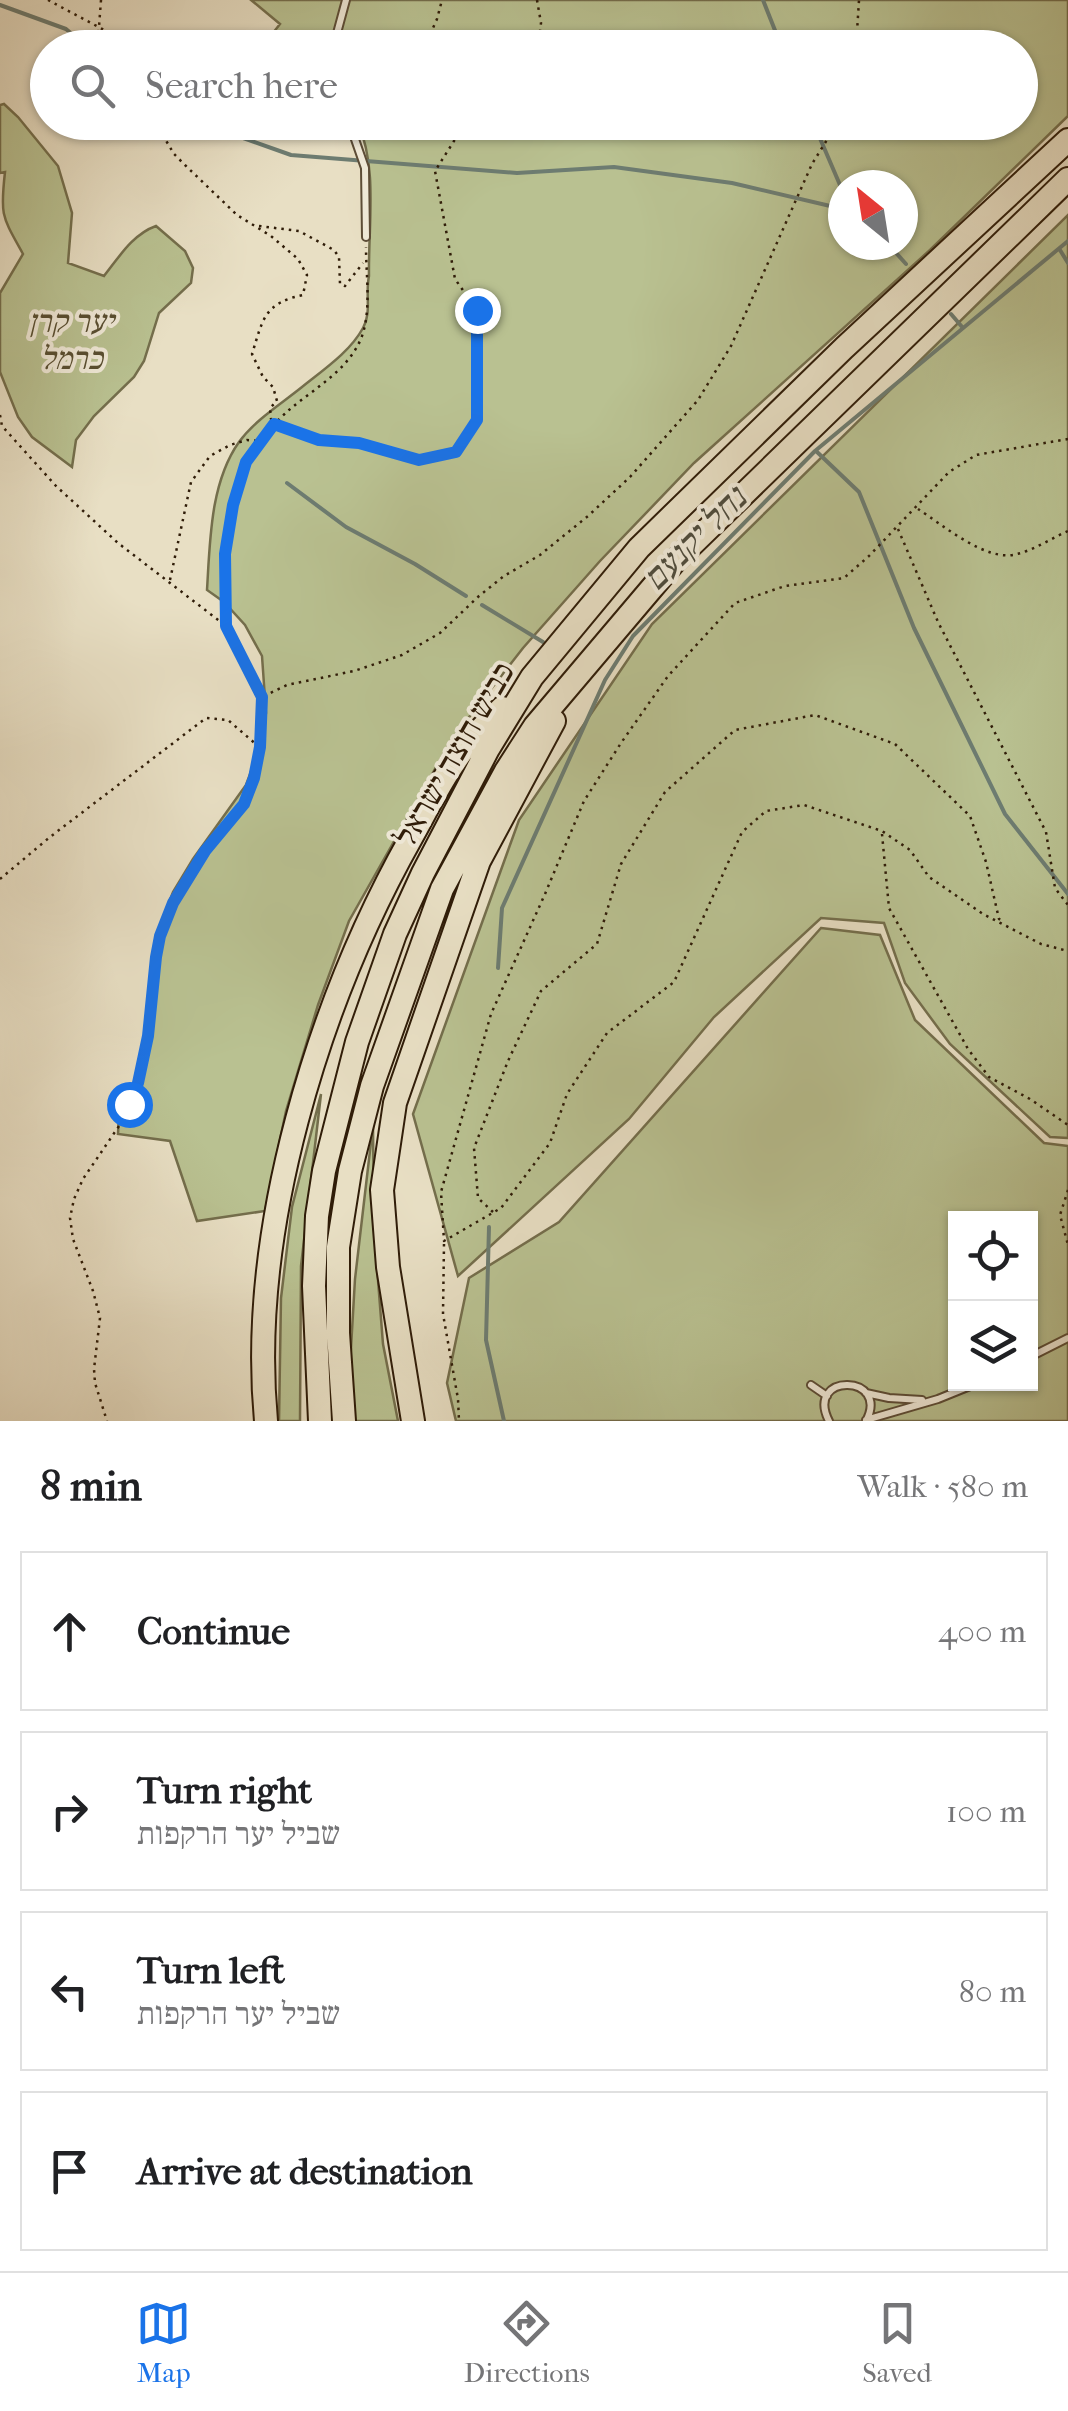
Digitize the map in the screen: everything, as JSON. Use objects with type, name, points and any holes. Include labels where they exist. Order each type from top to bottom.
[{"type":"highway","name":"כביש חוצה ישראל","points":[[320,1421],[314,1286],[318,1216],[324,1171],[356,1042],[395,934],[488,749],[532,677],[639,548],[844,348],[1068,140]]},
{"type":"highway","name":"כביש חוצה ישראל","points":[[344,1421],[338,1247],[350,1171],[372,1086],[442,889],[506,771],[535,726],[674,562],[1068,179]]},
{"type":"highway","points":[[256,1421],[271,1240],[316,1051],[386,882],[442,784],[470,741],[532,677]]},
{"type":"highway","points":[[413,1421],[388,1267],[382,1190],[395,1103],[479,861],[576,679]]},
{"type":"highway","points":[[261,1371],[266,1421]]},
{"type":"lane","points":[[338,30],[346,0]]},
{"type":"lane","points":[[355,140],[365,168],[366,237]]},
{"type":"lane","points":[[1038,1353],[1068,1338]]},
{"type":"lane","points":[[829,1421],[824,1411],[827,1396],[846,1384],[866,1393],[914,1401],[938,1400]]},
{"type":"lane","points":[[811,1385],[827,1396]]},
{"type":"lane","points":[[866,1421],[959,1391]]},
{"type":"lane","points":[[866,1393],[870,1407],[866,1421]]},
{"type":"path","points":[[48,0],[106,30]]},
{"type":"path","points":[[98,27],[101,0]]},
{"type":"path","points":[[432,30],[442,0]]},
{"type":"path","points":[[538,0],[540,30]]},
{"type":"path","points":[[857,30],[859,0]]},
{"type":"path","points":[[165,140],[174,154],[237,214],[298,258],[306,275],[303,294],[270,308],[252,354],[263,377],[273,386],[277,401],[270,408],[274,424],[319,440],[359,443],[419,460],[456,452],[477,420],[477,310],[455,280],[435,172],[455,140]]},
{"type":"path","points":[[357,146],[363,140]]},
{"type":"path","points":[[262,697],[286,685],[402,655],[440,634],[504,576],[540,555],[630,477],[698,400],[730,346],[812,164],[827,140]]},
{"type":"path","points":[[257,226],[300,231],[334,250],[339,257],[340,284],[346,286],[366,260]]},
{"type":"path","points":[[226,626],[225,554],[233,505],[246,462],[274,424],[332,376],[361,338],[367,309],[366,237]]},
{"type":"path","points":[[0,416],[1,427],[94,522],[137,560],[226,626],[262,697],[254,778],[244,804],[205,851],[173,903],[160,936],[138,1083],[120,1126],[74,1198],[70,1218],[73,1239],[100,1318],[94,1369],[107,1421]]},
{"type":"path","points":[[169,582],[191,482],[210,456],[247,440],[262,441]]},
{"type":"path","points":[[459,1421],[443,1314],[441,1192],[491,1014],[584,801],[620,743],[668,676],[735,603],[785,586],[844,578],[949,472],[976,456],[1068,440]]},
{"type":"path","points":[[916,508],[1000,556],[1016,555],[1068,531]]},
{"type":"path","points":[[897,528],[938,622],[1046,832],[1055,888],[1068,905]]},
{"type":"path","points":[[494,1212],[478,1198],[474,1148],[508,1060],[541,991],[597,944],[621,864],[664,792],[735,730],[814,715],[894,744],[970,816],[999,919],[1041,944],[1068,951]]},
{"type":"path","points":[[0,879],[206,718],[228,720],[260,747]]},
{"type":"path","points":[[444,1241],[501,1208],[550,1144],[568,1094],[608,1034],[674,982],[742,832],[766,811],[804,805],[882,831],[910,850],[929,877],[983,914],[1011,926]]},
{"type":"path","points":[[882,831],[888,908],[968,1049],[990,1077],[1068,1125]]},
{"type":"path","points":[[1068,1190],[1060,1215],[1068,1246]]},
{"type":"green space","points":[[251,0],[1068,0],[1068,116],[930,250],[694,463],[523,648],[452,739],[349,921],[286,1111],[265,1211],[197,1221],[170,1141],[118,1134],[119,1113],[140,1071],[151,1025],[160,926],[173,892],[193,859],[246,785],[260,747],[266,713],[262,656],[245,625],[207,590],[217,494],[229,458],[245,434],[344,353],[366,322],[371,198],[364,140],[1038,140],[1038,30],[275,30],[280,24]]},
{"type":"green space","name":"יער קרן כרמל","points":[[4,104],[18,117],[30,132],[30,140],[37,140],[58,166],[72,213],[68,263],[104,276],[133,240],[156,226],[185,251],[193,268],[191,283],[159,313],[144,361],[134,377],[94,416],[76,440],[72,467],[32,437],[18,417],[0,372],[0,293],[23,254],[3,207],[5,172],[0,173],[0,105]]},
{"type":"green space","points":[[1068,215],[1068,1138],[1050,1137],[950,1044],[905,983],[884,923],[821,918],[714,1017],[629,1119],[458,1276],[413,1114],[519,820],[652,624]]},
{"type":"green space","points":[[821,928],[880,935],[915,1020],[1044,1143],[1068,1146],[1068,1421],[456,1421],[447,1383],[469,1278],[559,1222]]},
{"type":"green space","points":[[321,1094],[301,1266],[300,1421],[279,1421],[281,1298],[292,1207]]},
{"type":"green space","points":[[373,1125],[374,1229],[383,1344],[398,1421],[354,1421],[350,1365],[355,1279]]},
{"type":"waterway","points":[[763,0],[775,30]]},
{"type":"waterway","points":[[0,5],[67,30]]},
{"type":"waterway","points":[[249,140],[291,155],[517,173],[614,167],[732,183],[828,205]]},
{"type":"waterway","points":[[821,140],[834,170]]},
{"type":"waterway","name":"נחל יקנעם","points":[[498,968],[502,908],[605,680],[633,636],[815,451],[1068,241]]},
{"type":"waterway","points":[[1060,250],[1068,263]]},
{"type":"waterway","points":[[902,260],[906,264]]},
{"type":"waterway","points":[[951,314],[963,328]]},
{"type":"waterway","points":[[816,451],[859,492],[914,628],[1005,814],[1068,894]]},
{"type":"waterway","points":[[287,483],[346,527],[466,596]]},
{"type":"waterway","points":[[482,605],[543,642]]},
{"type":"waterway","name":"נחל יקנעם","points":[[489,1227],[486,1340],[504,1421]]},
{"type":"route","points":[[129,1104],[138,1083],[148,1036],[160,936],[173,903],[205,851],[244,804],[260,747],[262,697],[226,626],[225,554],[233,505],[246,462],[274,424],[319,440],[359,443],[419,460],[456,452],[477,420],[477,310]]}]
